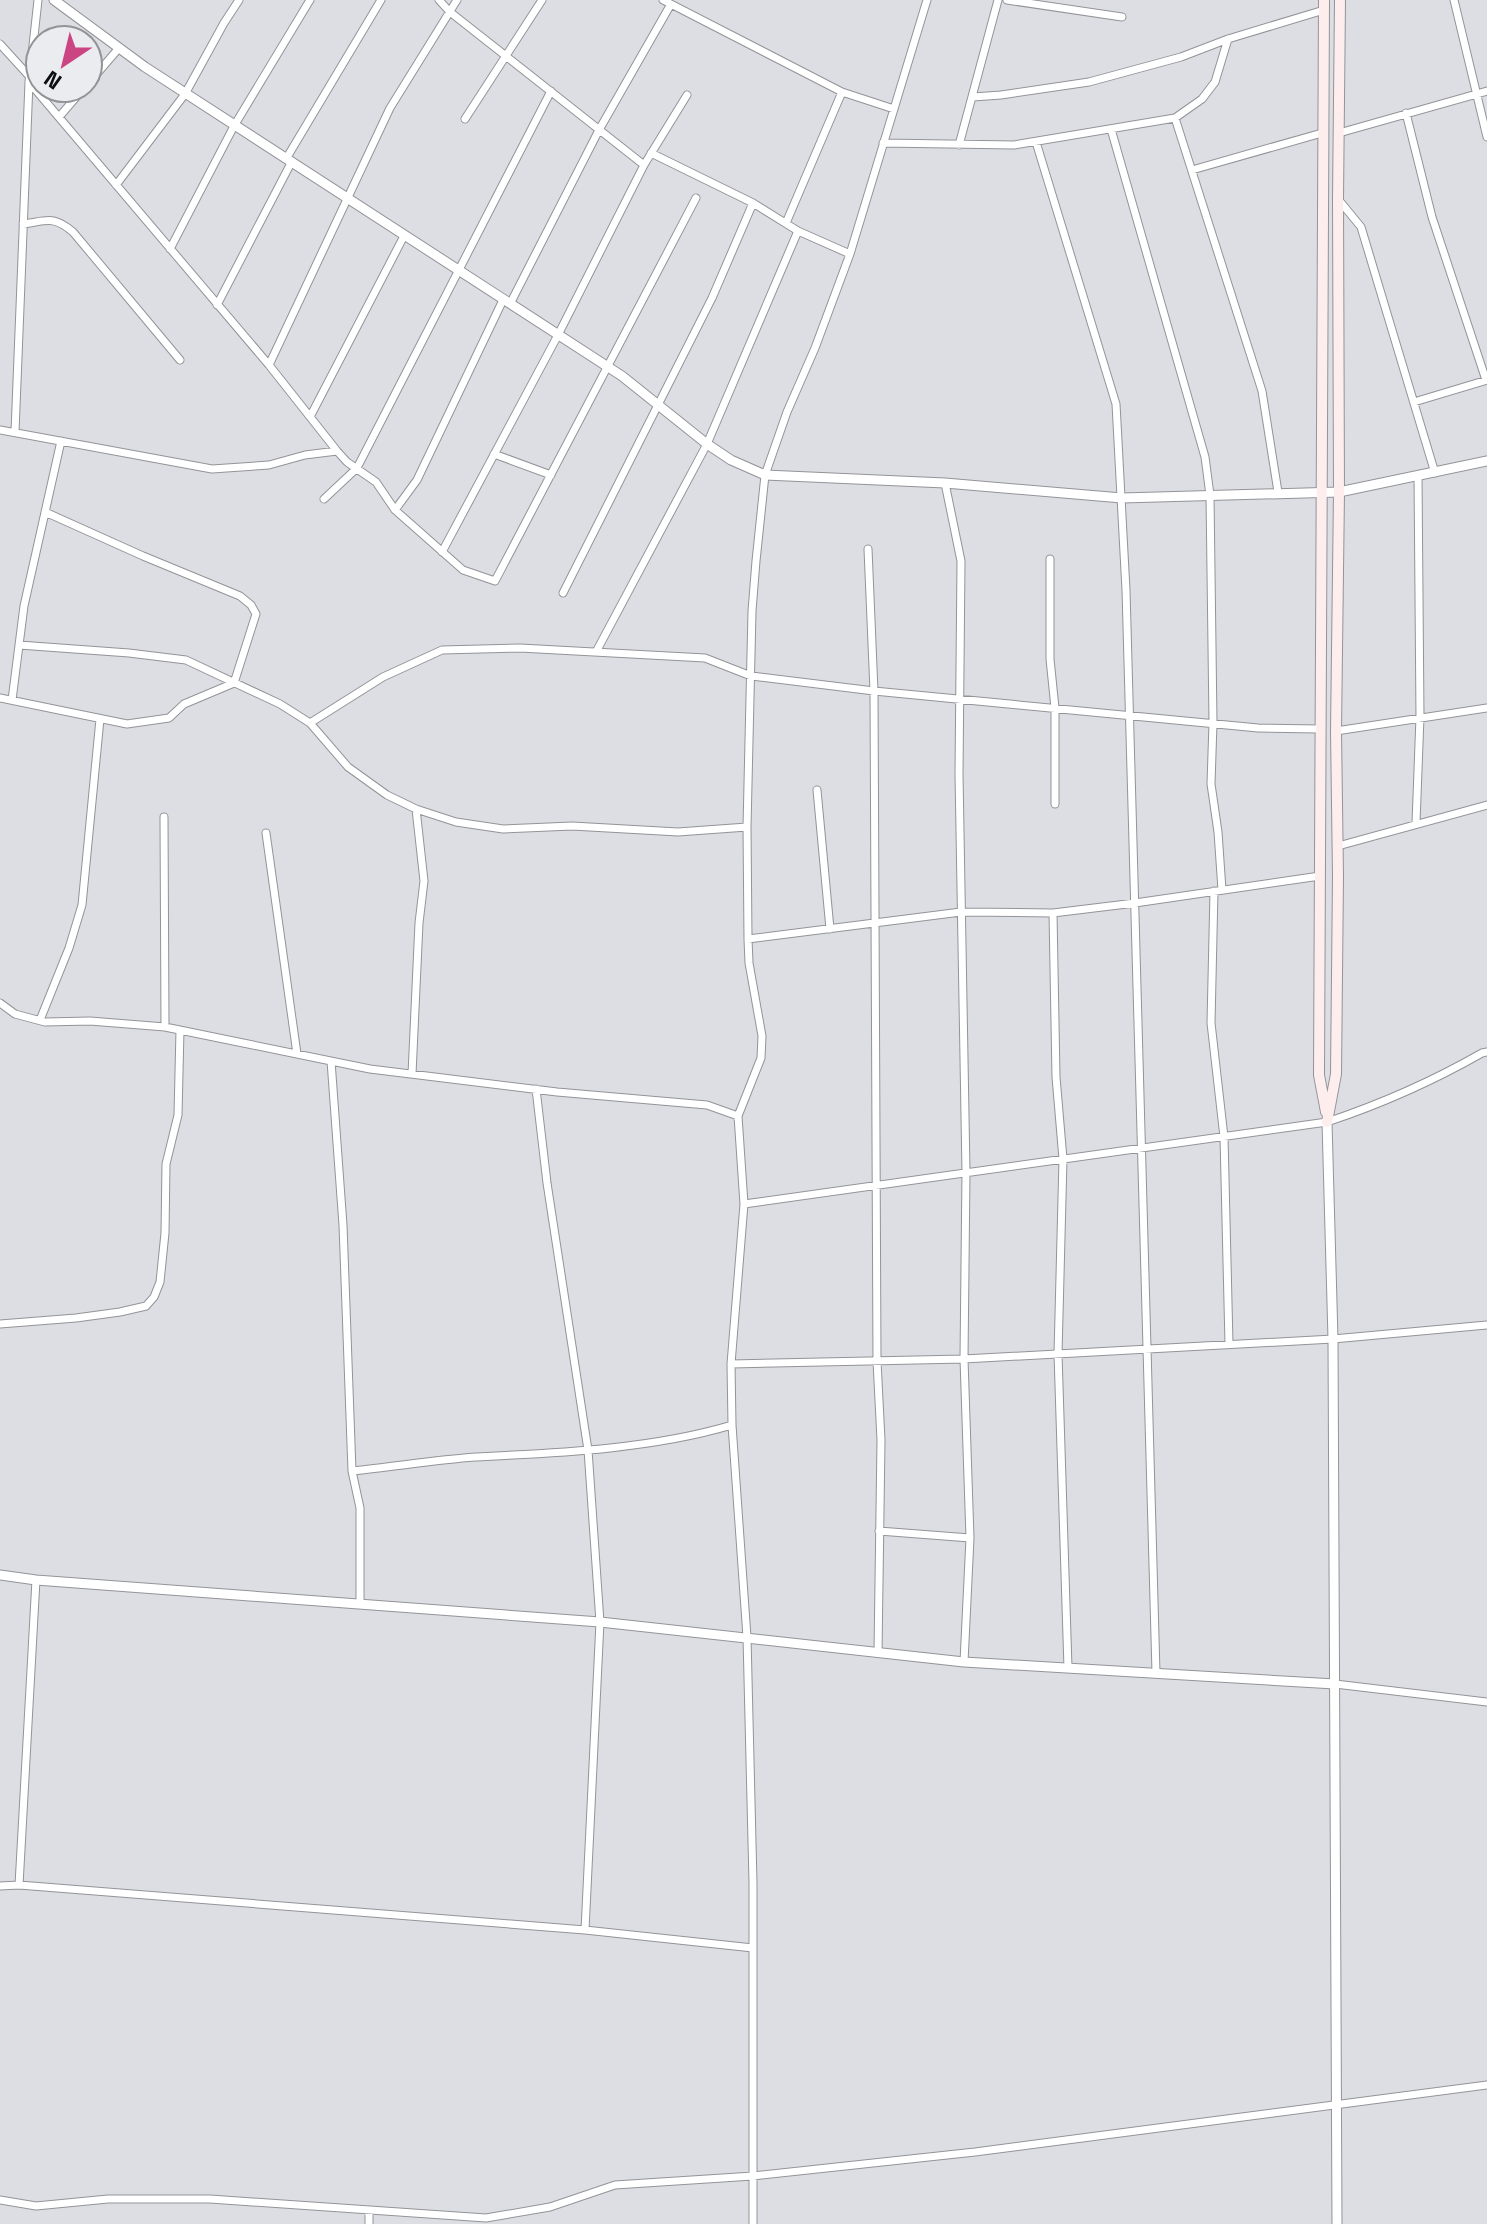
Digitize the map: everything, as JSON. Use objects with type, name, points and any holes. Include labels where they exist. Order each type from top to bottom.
[{"type":"main road","points":[[1327,1122],[1336,1074],[1340,0]]},
{"type":"main road","points":[[1324,5],[1319,1075],[1327,1122]]},
{"type":"street","points":[[35,24],[38,0]]},
{"type":"street","points":[[54,0],[185,94],[608,367],[707,444],[731,460],[765,475],[945,483],[1122,498],[1339,492],[1487,461]]},
{"type":"street","points":[[116,185],[185,94],[237,3],[226,0]]},
{"type":"street","points":[[170,249],[234,126],[310,0]]},
{"type":"street","points":[[217,305],[289,161],[381,0]]},
{"type":"street","points":[[439,0],[450,12],[644,165]]},
{"type":"street","points":[[269,365],[390,108],[457,0]]},
{"type":"street","points":[[465,119],[542,0]]},
{"type":"street","points":[[663,0],[842,92],[894,109]]},
{"type":"street","points":[[753,2224],[753,1948],[747,1637],[732,1425],[731,1364],[744,1204],[738,1116],[761,1058],[762,1036],[749,963],[748,939],[752,611],[765,475],[850,254],[927,0]]},
{"type":"street","points":[[959,145],[998,0]]},
{"type":"street","points":[[1007,0],[1122,17]]},
{"type":"street","points":[[1454,0],[1487,137]]},
{"type":"street","points":[[395,510],[417,480],[507,302],[671,4]]},
{"type":"street","points":[[973,97],[1089,82],[1181,57],[1324,5]]},
{"type":"street","points":[[883,143],[1014,145],[1175,118],[1202,99],[1215,82],[1228,39]]},
{"type":"street","points":[[0,44],[24,73]]},
{"type":"street","points":[[104,65],[119,48]]},
{"type":"street","points":[[324,499],[357,468],[551,91]]},
{"type":"street","points":[[1339,133],[1487,91]]},
{"type":"street","points":[[786,223],[842,92]]},
{"type":"street","points":[[442,552],[558,335],[644,165],[687,95]]},
{"type":"street","points":[[15,432],[28,104]]},
{"type":"street","points":[[49,104],[269,365],[337,451],[376,482],[395,510],[463,570],[495,581],[696,198]]},
{"type":"street","points":[[59,117],[70,104]]},
{"type":"street","points":[[1406,113],[1432,217],[1487,380],[1414,402]]},
{"type":"street","points":[[1175,118],[1262,391],[1278,492]]},
{"type":"street","points":[[1111,129],[1205,457],[1210,495],[1211,784],[1218,832],[1211,1023],[1224,1137],[1229,1344]]},
{"type":"street","points":[[1192,170],[1322,133]]},
{"type":"street","points":[[1036,142],[1116,404],[1122,498],[1135,903],[1156,1673]]},
{"type":"street","points":[[651,153],[753,203],[798,231],[850,254]]},
{"type":"street","points":[[1338,199],[1361,227],[1435,473]]},
{"type":"street","points":[[563,593],[712,298],[753,203]]},
{"type":"street","points":[[23,224],[53,220],[61,222],[73,232],[180,360]]},
{"type":"street","points":[[596,652],[707,444],[798,231]]},
{"type":"street","points":[[310,417],[404,236]]},
{"type":"street","points":[[0,430],[212,469],[269,465],[305,455],[337,451]]},
{"type":"street","points":[[12,700],[24,606],[61,441]]},
{"type":"street","points":[[494,454],[551,475]]},
{"type":"street","points":[[1416,823],[1420,717],[1418,475]]},
{"type":"street","points":[[945,483],[961,561],[959,774],[966,1172],[964,1359],[970,1538],[964,1662]]},
{"type":"street","points":[[0,698],[127,724],[169,718],[184,704],[234,683],[256,614],[240,596],[45,512]]},
{"type":"street","points":[[868,549],[874,691],[877,1361],[881,1440],[878,1653]]},
{"type":"street","points":[[1050,559],[1055,804]]},
{"type":"street","points":[[19,645],[186,660],[280,704],[310,723],[348,767],[387,795],[416,809],[456,822],[503,829],[572,826],[678,832],[747,827]]},
{"type":"street","points":[[310,723],[383,677],[442,650],[520,648],[705,658],[751,676],[874,691],[1258,728],[1319,729]]},
{"type":"street","points":[[1336,731],[1487,708]]},
{"type":"street","points":[[40,1020],[69,948],[82,905],[100,719]]},
{"type":"street","points":[[817,790],[830,929]]},
{"type":"street","points":[[1338,846],[1487,805]]},
{"type":"street","points":[[412,1074],[424,881],[416,809]]},
{"type":"street","points":[[164,817],[165,1027]]},
{"type":"street","points":[[266,833],[297,1054]]},
{"type":"street","points":[[748,939],[961,912],[1053,913],[1320,876]]},
{"type":"street","points":[[1053,913],[1056,1077],[1063,1159],[1058,1354],[1068,1668]]},
{"type":"street","points":[[0,1003],[15,1014],[40,1020],[165,1027],[370,1069],[707,1105],[738,1116]]},
{"type":"street","points":[[0,1324],[120,1312],[146,1306],[154,1297],[160,1282],[165,1233],[166,1164],[178,1115],[180,1030]]},
{"type":"street","points":[[744,1204],[1327,1122],[1400,1094],[1487,1052]]},
{"type":"street","points":[[331,1061],[343,1225],[352,1471],[360,1508],[360,1604]]},
{"type":"street","points":[[536,1089],[551,1212],[588,1450],[600,1622],[585,1930]]},
{"type":"street","points":[[1327,1122],[1333,1339],[1337,2224]]},
{"type":"street","points":[[731,1364],[964,1359],[1333,1339],[1487,1325]]},
{"type":"street","points":[[352,1471],[471,1458],[557,1454],[698,1435],[732,1425]]},
{"type":"street","points":[[879,1531],[970,1538]]},
{"type":"street","points":[[0,1575],[600,1622],[964,1662],[1335,1684],[1487,1702]]},
{"type":"street","points":[[19,1885],[36,1580]]},
{"type":"street","points":[[0,1886],[19,1885],[585,1930],[753,1948]]},
{"type":"street","points":[[0,2200],[36,2206],[108,2199],[210,2199],[486,2218],[550,2207],[615,2185],[753,2176],[975,2152],[1487,2085]]},
{"type":"street","points":[[369,2210],[369,2224]]}]
